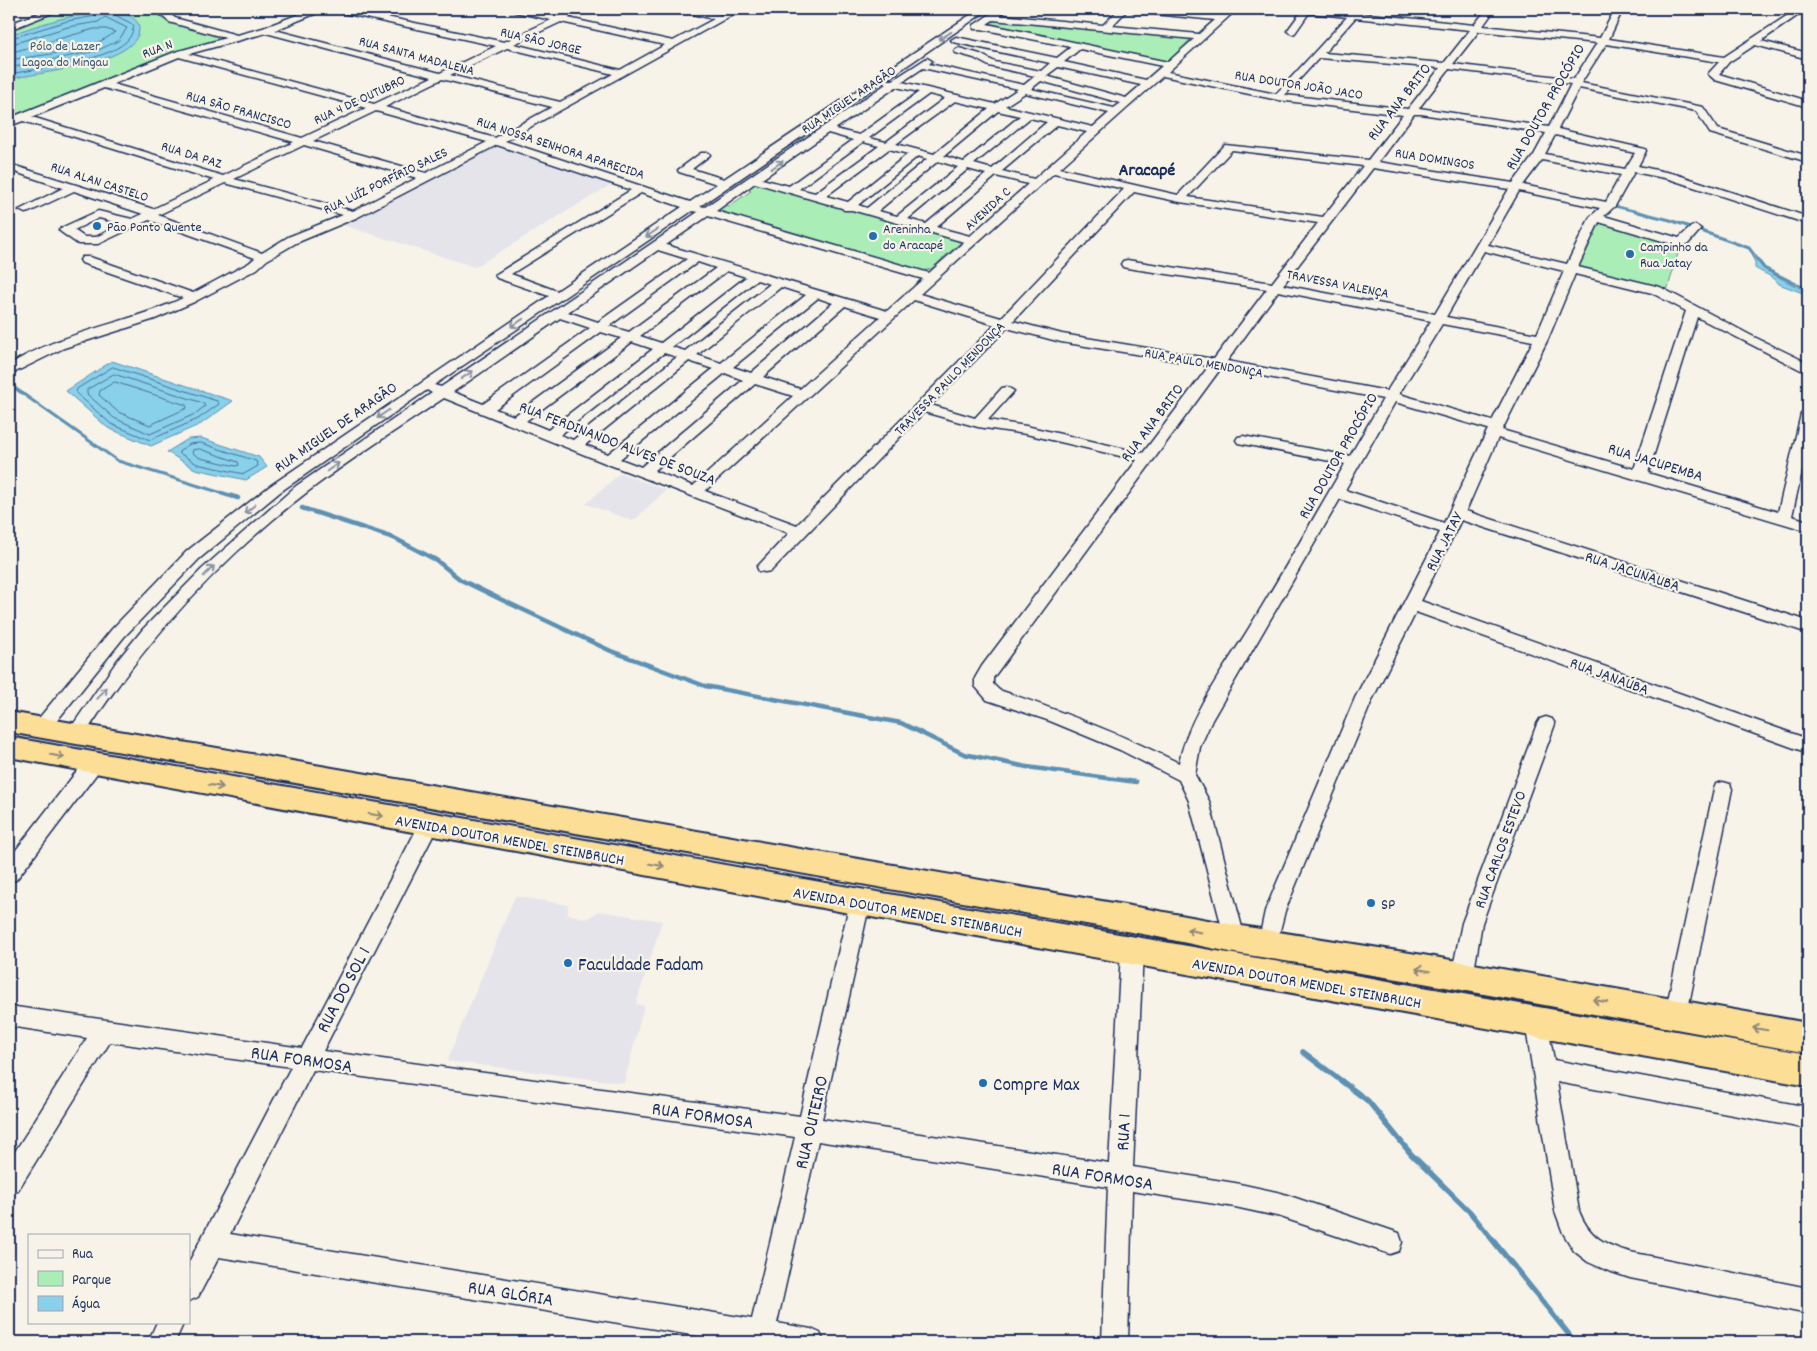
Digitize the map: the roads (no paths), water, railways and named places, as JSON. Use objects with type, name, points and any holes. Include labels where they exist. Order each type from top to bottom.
[{"type":"highway","name":"AVENIDA DOUTOR MENDEL STEINBRUCH","points":[[9,722],[1235,939],[1808,1038]]},
{"type":"highway","name":"AVENIDA DOUTOR MENDEL STEINBRUCH","points":[[9,747],[1132,951],[1808,1070]]},
{"type":"street","points":[[9,22],[44,9]]},
{"type":"street","points":[[9,27],[58,9]]},
{"type":"street","points":[[159,9],[172,20],[236,38]]},
{"type":"street","name":"RUA N","points":[[9,123],[178,54],[266,30],[319,9]]},
{"type":"street","name":"RUA SÃO JORGE","points":[[338,9],[505,45],[621,73]]},
{"type":"street","points":[[514,9],[672,44]]},
{"type":"street","name":"RUA 4 DE OUTUBRO","points":[[132,223],[98,214],[65,230],[82,241],[98,240],[581,9]]},
{"type":"street","points":[[682,9],[723,18]]},
{"type":"street","name":"RUA LUÍZ PORFÍRIO SALES","points":[[9,371],[34,355],[56,346],[150,317],[193,297],[253,266],[263,257],[308,232],[354,215],[495,142],[672,44],[740,9]]},
{"type":"street","name":"RUA MIGUEL ARAGÃO","points":[[693,206],[877,80],[985,9]]},
{"type":"street","name":"RUA MIGUEL ARAGÃO","points":[[708,212],[954,45],[1003,9]]},
{"type":"street","points":[[1105,28],[1124,9]]},
{"type":"street","points":[[1133,9],[1223,18]]},
{"type":"street","name":"AVENIDA C","points":[[696,491],[1052,169],[1233,9]]},
{"type":"street","points":[[1294,9],[1357,12],[1477,28],[1603,41],[1726,60]]},
{"type":"street","name":"RUA ANA BRITO","points":[[1186,775],[1127,745],[1056,716],[993,695],[984,686],[984,678],[988,670],[1217,363],[1491,9]]},
{"type":"street","name":"RUA DOUTOR PROCÓPIO","points":[[1186,775],[1192,747],[1204,718],[1390,396],[1518,186],[1539,156],[1619,9]]},
{"type":"street","points":[[1292,31],[1307,10]]},
{"type":"street","points":[[1802,10],[1726,60],[1713,74],[1714,76],[1808,104]]},
{"type":"street","points":[[1278,97],[1357,12]]},
{"type":"street","points":[[993,17],[1202,37]]},
{"type":"street","name":"RUA DOUTOR JOÃO JACO","points":[[967,22],[1078,46],[1278,97],[1401,112],[1421,111],[1552,131],[1640,150]]},
{"type":"street","name":"RUA SANTA MADALENA","points":[[266,30],[562,106]]},
{"type":"street","points":[[1754,42],[1808,56]]},
{"type":"street","points":[[954,45],[1057,62],[1150,84]]},
{"type":"street","points":[[954,45],[992,64],[1074,86],[1089,93],[1129,102]]},
{"type":"street","points":[[868,212],[997,107],[1024,89],[1078,46]]},
{"type":"street","name":"RUA NOSSA SENHORA APARECIDA","points":[[178,54],[438,124],[708,212],[932,278]]},
{"type":"street","points":[[1319,55],[1447,66],[1577,84],[1699,109],[1703,111],[1708,126],[1714,131],[1808,159]]},
{"type":"street","points":[[922,65],[1117,112]]},
{"type":"street","points":[[877,80],[1096,131]]},
{"type":"street","name":"RUA SÃO FRANCISCO","points":[[102,84],[426,177]]},
{"type":"street","points":[[789,191],[927,91]]},
{"type":"street","points":[[816,198],[952,97]]},
{"type":"street","points":[[898,221],[1028,115]]},
{"type":"street","name":"RUA DA PAZ","points":[[22,118],[225,180],[354,215]]},
{"type":"street","points":[[927,229],[1055,122]]},
{"type":"street","points":[[827,130],[1036,184]]},
{"type":"street","name":"RUA DOMINGOS","points":[[1180,199],[1229,147],[1372,163],[1518,186],[1608,206]]},
{"type":"street","name":"RUA JATAY","points":[[1268,944],[1275,911],[1364,698],[1449,530],[1495,429],[1541,339],[1571,268],[1596,217],[1608,206],[1641,152],[1640,150]]},
{"type":"street","points":[[848,208],[916,153]]},
{"type":"street","points":[[705,155],[683,170],[726,183]]},
{"type":"street","points":[[1539,156],[1671,176],[1808,222]]},
{"type":"street","name":"RUA ALAN CASTELO","points":[[9,167],[149,212],[149,216],[263,257]]},
{"type":"street","points":[[1052,169],[1180,199],[1325,222]]},
{"type":"street","points":[[754,180],[848,208],[974,241]]},
{"type":"street","points":[[25,210],[72,188]]},
{"type":"street","name":"TRAVESSA PAULO MENDONÇA","points":[[766,567],[799,531],[1004,323],[1131,188]]},
{"type":"street","points":[[558,295],[501,275],[640,189]]},
{"type":"street","name":"RUA MIGUEL DE ARAGÃO","points":[[41,728],[118,633],[193,555],[284,483],[425,385],[693,206]]},
{"type":"street","name":"RUA MIGUEL DE ARAGÃO","points":[[76,734],[97,698],[156,626],[210,569],[301,489],[708,212]]},
{"type":"street","points":[[1596,217],[1679,242],[1696,229]]},
{"type":"street","points":[[657,246],[890,316]]},
{"type":"street","points":[[1481,247],[1656,290],[1745,338],[1808,368]]},
{"type":"street","points":[[485,409],[696,258]]},
{"type":"street","points":[[86,260],[193,297]]},
{"type":"street","name":"TRAVESSA VALENÇA","points":[[1127,264],[1275,287],[1541,339]]},
{"type":"street","points":[[516,422],[725,267]]},
{"type":"street","points":[[551,435],[664,349],[755,276]]},
{"type":"street","points":[[575,445],[779,283]]},
{"type":"street","points":[[610,460],[720,368],[815,294]]},
{"type":"street","name":"RUA PAULO MENDONÇA","points":[[912,296],[1061,338],[1217,363],[1390,396],[1495,429]]},
{"type":"street","points":[[644,471],[842,302]]},
{"type":"street","points":[[1640,474],[1693,310]]},
{"type":"street","points":[[558,313],[803,395]]},
{"type":"street","name":"RUA FERDINANDO ALVES DE SOUZA","points":[[425,385],[610,460],[644,471],[799,531]]},
{"type":"street","points":[[978,423],[1007,390]]},
{"type":"street","points":[[922,407],[978,423],[1026,430],[1146,458]]},
{"type":"street","points":[[1784,518],[1808,414]]},
{"type":"street","name":"RUA JACUPEMBA","points":[[1495,429],[1808,526]]},
{"type":"street","points":[[1243,440],[1353,462]]},
{"type":"street","points":[[284,483],[301,489]]},
{"type":"street","points":[[1336,492],[1449,530]]},
{"type":"street","name":"RUA JACUNAUBA","points":[[1457,513],[1808,627]]},
{"type":"street","name":"RUA JANAÚBA","points":[[1411,604],[1808,746]]},
{"type":"street","name":"RUA CARLOS ESTEVO","points":[[1462,978],[1472,923],[1546,724]]},
{"type":"street","points":[[9,874],[94,763]]},
{"type":"street","points":[[1186,775],[1199,801],[1235,939]]},
{"type":"street","points":[[1676,1014],[1723,789]]},
{"type":"street","name":"RUA DO SOL 1","points":[[190,1286],[306,1058],[429,824]]},
{"type":"street","name":"RUA OUTEIRO","points":[[761,1338],[860,902]]},
{"type":"street","name":"RUA 1","points":[[1115,1342],[1120,1178],[1132,951]]},
{"type":"street","name":"RUA FORMOSA","points":[[9,1016],[104,1031],[808,1128],[1235,1195],[1281,1205],[1390,1242]]},
{"type":"street","points":[[1536,1022],[1567,1211],[1573,1230],[1586,1247],[1605,1258],[1630,1265],[1808,1301]]},
{"type":"street","points":[[9,1182],[104,1031]]},
{"type":"street","points":[[1543,1069],[1808,1118]]},
{"type":"street","name":"RUA GLÓRIA","points":[[211,1244],[761,1338],[811,1342]]},
{"type":"street","points":[[161,1342],[170,1324]]},
{"type":"water","points":[[115,11],[131,16],[139,26],[134,42],[121,51],[104,59],[83,65],[9,79],[9,35],[48,22],[87,13]]},
{"type":"water","points":[[1751,255],[1765,270],[1803,290],[1808,289],[1808,295],[1779,284],[1755,268],[1755,262]]},
{"type":"water","points":[[112,361],[233,401],[201,424],[151,446],[108,428],[66,391]]},
{"type":"water","points":[[201,438],[259,457],[267,467],[246,480],[195,469],[167,452],[188,439]]},
{"type":"waterway","points":[[1614,206],[1643,213]]},
{"type":"waterway","points":[[1638,212],[1670,220],[1749,248],[1764,268],[1808,290]]},
{"type":"waterway","points":[[9,384],[118,461],[225,494]]},
{"type":"waterway","points":[[221,493],[238,498]]},
{"type":"waterway","points":[[302,508],[394,538],[436,560],[461,580],[498,598],[611,651],[705,686],[901,723],[964,754],[1027,767],[1136,782]]},
{"type":"waterway","points":[[1303,1052],[1368,1101],[1411,1154],[1470,1212],[1575,1342]]},
{"type":"place","name":"Pão Ponto Quente","points":[[97,226]]},
{"type":"place","name":"Areninha do Aracapé","points":[[873,236]]},
{"type":"place","name":"Campinho da Rua Jatay","points":[[1630,254]]},
{"type":"place","name":"SP","points":[[1371,903]]},
{"type":"place","name":"Faculdade Fadam","points":[[568,963]]},
{"type":"place","name":"Compre Max","points":[[983,1083]]},
{"type":"district","name":"Aracapé","points":[[1147,169]]},
{"type":"park label","name":"Pólo de Lazer Lagoa do Mingau","points":[[65,54]]}]
